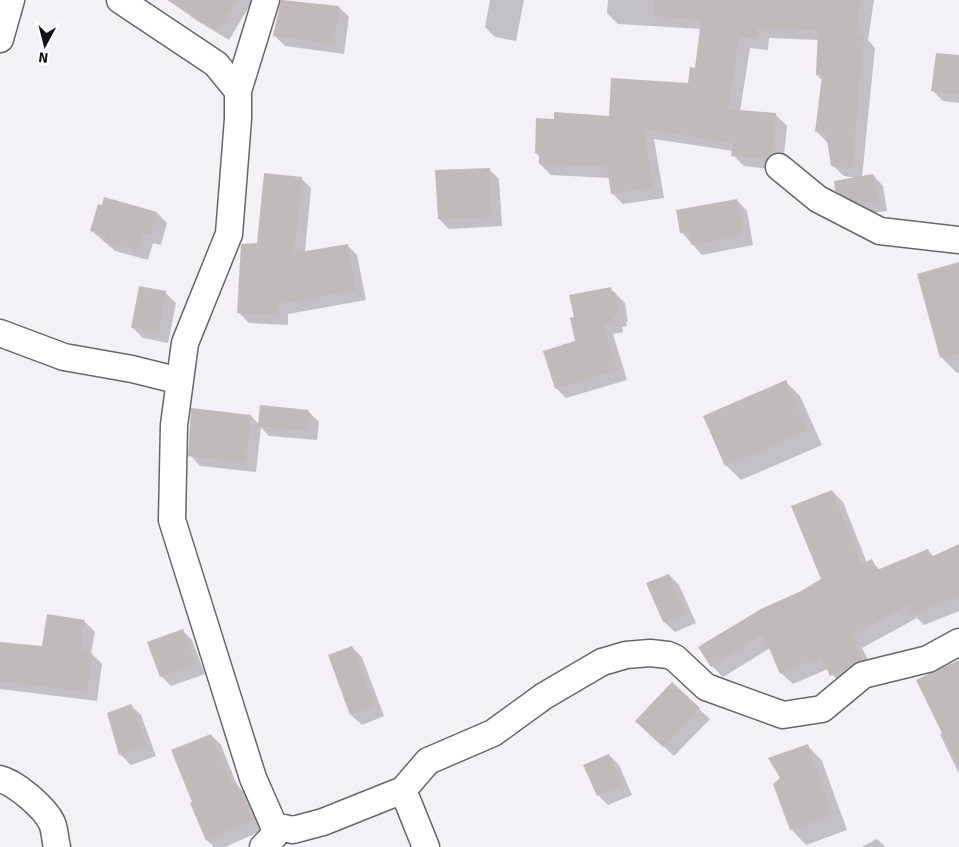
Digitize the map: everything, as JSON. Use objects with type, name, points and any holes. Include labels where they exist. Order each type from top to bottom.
[{"type":"street","points":[[0,39],[11,0]]},
{"type":"street","points":[[120,0],[216,64],[238,91]]},
{"type":"street","points":[[266,0],[238,91],[238,119],[229,234],[185,343],[174,425],[172,520],[253,778],[269,837],[323,822],[403,790],[428,761],[493,733],[544,696],[602,662],[626,655],[650,652],[668,655],[675,658],[706,687],[783,715],[822,709],[863,675],[928,659],[959,642]]},
{"type":"street","points":[[779,167],[818,199],[880,232],[959,240]]},
{"type":"street","points":[[0,333],[64,357],[132,369],[180,381]]},
{"type":"street","points":[[0,779],[27,795],[52,823],[57,847]]},
{"type":"street","points":[[403,790],[426,847]]},
{"type":"building","points":[[167,0],[237,0],[218,31]]},
{"type":"building","points":[[281,0],[339,6],[334,44],[273,36]]},
{"type":"building","points":[[654,0],[861,0],[856,35],[864,35],[852,168],[831,166],[826,133],[815,132],[822,75],[816,75],[818,30],[758,28],[757,39],[739,37],[728,109],[776,113],[772,154],[767,159],[731,156],[733,143],[644,129],[653,187],[611,194],[607,167],[539,164],[539,153],[535,153],[536,118],[554,119],[554,112],[609,116],[611,78],[688,83],[690,67],[695,68],[701,20],[653,16]]},
{"type":"building","points":[[936,53],[959,55],[959,95],[931,91]]},
{"type":"building","points":[[490,168],[492,217],[438,219],[435,170]]},
{"type":"building","points":[[264,173],[302,177],[294,253],[348,244],[356,290],[278,304],[278,315],[237,313],[241,244],[257,243]]},
{"type":"building","points":[[873,174],[878,201],[860,204],[835,191],[834,181]]},
{"type":"building","points":[[104,197],[157,212],[151,235],[143,233],[138,251],[104,242],[105,236],[90,231],[98,204],[102,205]]},
{"type":"building","points":[[737,199],[744,235],[691,245],[689,232],[680,233],[676,210]]},
{"type":"building","points":[[959,262],[959,353],[940,358],[917,274]]},
{"type":"building","points":[[139,286],[166,291],[158,333],[131,328]]},
{"type":"building","points":[[611,287],[612,293],[615,292],[619,312],[617,312],[618,316],[613,317],[614,322],[604,324],[617,370],[555,389],[543,351],[575,341],[570,318],[574,317],[569,295]]},
{"type":"building","points":[[786,380],[807,430],[725,466],[703,416]]},
{"type":"building","points":[[260,405],[309,410],[307,431],[258,426]]},
{"type":"building","points":[[191,408],[251,415],[246,462],[188,456]]},
{"type":"building","points":[[832,490],[862,564],[872,559],[877,570],[928,549],[931,557],[959,544],[959,596],[912,614],[908,605],[852,636],[863,659],[830,676],[821,656],[780,674],[763,634],[711,667],[698,647],[761,609],[801,591],[821,579],[791,506]]},
{"type":"building","points":[[669,574],[686,613],[663,622],[646,583]]},
{"type":"building","points":[[47,614],[85,620],[80,651],[92,653],[87,692],[0,681],[0,642],[42,646]]},
{"type":"building","points":[[183,629],[196,664],[160,677],[147,642]]},
{"type":"building","points":[[352,646],[375,706],[350,715],[328,655]]},
{"type":"building","points":[[959,660],[959,768],[916,680]]},
{"type":"building","points":[[672,682],[700,708],[663,747],[635,721]]},
{"type":"building","points":[[131,704],[147,745],[119,755],[107,713]]},
{"type":"building","points":[[211,734],[232,784],[236,782],[253,820],[206,841],[171,750]]},
{"type":"building","points":[[808,744],[832,815],[790,830],[773,784],[780,778],[768,758]]},
{"type":"building","points":[[609,754],[623,784],[597,796],[583,765]]}]
